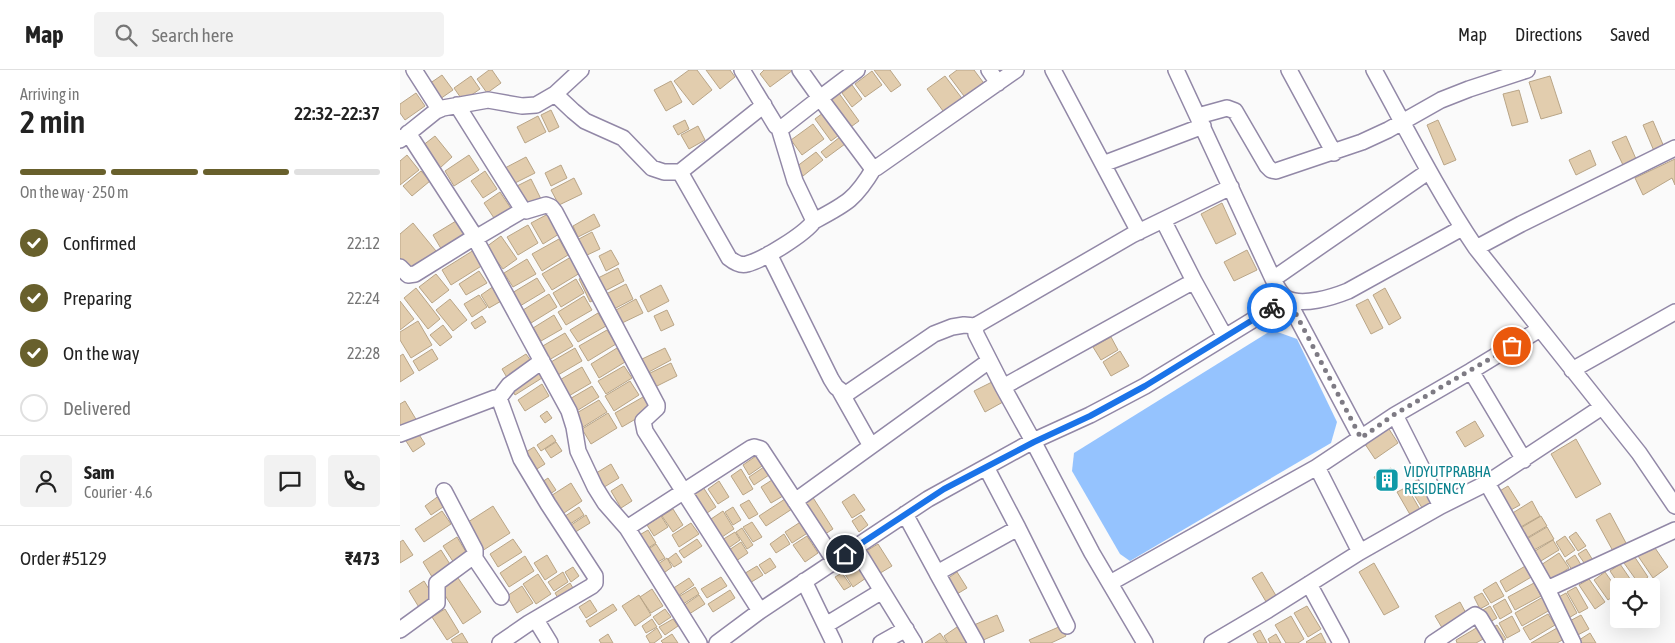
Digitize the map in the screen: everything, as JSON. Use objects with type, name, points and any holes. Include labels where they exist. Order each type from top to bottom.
[{"type":"street","points":[[414,70],[439,109]]},
{"type":"street","points":[[581,70],[556,94],[542,102],[528,106],[488,100],[439,109],[404,136],[475,239],[542,361],[569,411],[578,451],[605,503],[627,528],[699,643]]},
{"type":"street","points":[[742,70],[779,128],[791,170],[814,221]]},
{"type":"street","points":[[800,70],[874,168]]},
{"type":"street","points":[[779,128],[783,127],[857,70]]},
{"type":"street","points":[[680,172],[729,258],[742,264],[748,264],[769,254],[814,221],[852,199],[874,168],[878,168],[993,76],[1016,70]]},
{"type":"street","points":[[1053,70],[1139,232]]},
{"type":"street","points":[[1176,70],[1273,279],[1283,295],[1288,299],[1361,438]]},
{"type":"street","points":[[1289,70],[1334,153]]},
{"type":"street","points":[[1374,70],[1462,228],[1639,453],[1675,506]]},
{"type":"street","points":[[1103,164],[1227,108],[1232,108],[1271,170],[1284,169],[1334,153],[1375,136],[1441,100],[1527,70]]},
{"type":"street","points":[[556,94],[572,112],[585,121],[623,138],[652,168],[664,172],[680,172],[764,105]]},
{"type":"street","points":[[456,105],[523,210]]},
{"type":"street","points":[[1476,248],[1675,148]]},
{"type":"street","points":[[1273,279],[1430,171]]},
{"type":"street","points":[[840,391],[844,393],[849,392],[939,332],[952,326],[975,326],[1139,232],[1231,187]]},
{"type":"street","points":[[400,267],[408,275],[416,274],[468,241],[475,239],[523,210],[526,211],[546,204],[551,207],[657,404],[655,412],[643,421],[644,426],[683,492],[760,611]]},
{"type":"street","points":[[1163,220],[1225,337]]},
{"type":"street","points":[[717,643],[834,560],[944,489],[1034,442],[1090,416],[1145,386],[1288,299],[1320,300],[1348,291],[1462,228]]},
{"type":"street","points":[[769,254],[819,356],[871,446]]},
{"type":"street","points":[[1003,387],[1194,281]]},
{"type":"street","points":[[1572,370],[1675,312]]},
{"type":"street","points":[[975,326],[976,334],[1003,387],[1072,516],[1145,643]]},
{"type":"street","points":[[1110,584],[1317,467],[1395,414],[1540,329]]},
{"type":"street","points":[[400,434],[499,398],[509,385],[542,361]]},
{"type":"street","points":[[795,501],[990,361]]},
{"type":"street","points":[[1471,371],[1524,460]]},
{"type":"street","points":[[499,398],[522,459],[596,579],[596,583],[592,586],[500,643]]},
{"type":"street","points":[[1212,643],[1360,552],[1441,506],[1487,483],[1602,407]]},
{"type":"street","points":[[1395,414],[1441,506]]},
{"type":"street","points":[[627,528],[754,447],[761,450],[834,560]]},
{"type":"street","points":[[986,467],[1067,626]]},
{"type":"street","points":[[1317,467],[1360,552]]},
{"type":"street","points":[[1487,483],[1547,589],[1573,643]]},
{"type":"street","points":[[444,491],[475,550],[474,557],[501,597]]},
{"type":"street","points":[[905,514],[976,643]]},
{"type":"street","points":[[937,573],[1018,528]]},
{"type":"street","points":[[1547,589],[1675,530]]},
{"type":"street","points":[[855,547],[914,643]]},
{"type":"street","points":[[400,630],[437,603],[437,583],[474,557]]},
{"type":"street","points":[[804,581],[834,643]]},
{"type":"street","points":[[1309,584],[1341,643]]},
{"type":"street","points":[[826,625],[882,591]]},
{"type":"street","points":[[1433,643],[1475,615],[1480,618],[1495,643]]},
{"type":"street","points":[[536,620],[550,643]]},
{"type":"street","points":[[881,643],[906,630]]},
{"type":"water","points":[[1272,330],[1297,339],[1337,422],[1331,443],[1130,561],[1120,554],[1072,471],[1074,453]]},
{"type":"building","points":[[489,70],[492,70],[501,83],[487,93],[477,79]]},
{"type":"building","points":[[689,70],[697,70],[712,90],[693,105],[674,81]]},
{"type":"building","points":[[706,70],[730,70],[735,77],[720,89]]},
{"type":"building","points":[[764,70],[793,70],[770,87],[760,74]]},
{"type":"building","points":[[874,70],[890,70],[901,85],[891,92]]},
{"type":"building","points":[[957,70],[974,70],[986,86],[967,100],[949,76]]},
{"type":"building","points":[[872,71],[882,85],[865,97],[855,84]]},
{"type":"building","points":[[442,75],[453,90],[440,99],[429,84]]},
{"type":"building","points":[[471,76],[480,89],[463,101],[454,88]]},
{"type":"building","points":[[945,76],[964,101],[946,115],[927,89]]},
{"type":"building","points":[[1550,76],[1562,113],[1541,119],[1529,82]]},
{"type":"building","points":[[671,81],[682,102],[666,111],[654,90]]},
{"type":"building","points":[[852,85],[862,99],[852,107],[842,93]]},
{"type":"building","points":[[1519,90],[1528,122],[1512,126],[1503,94]]},
{"type":"building","points":[[838,92],[859,121],[848,129],[826,101]]},
{"type":"building","points":[[416,93],[425,106],[405,120],[400,113],[400,104]]},
{"type":"building","points":[[551,110],[559,127],[549,132],[541,115]]},
{"type":"building","points":[[823,113],[839,135],[831,141],[815,119]]},
{"type":"building","points":[[538,116],[546,132],[525,143],[517,127]]},
{"type":"building","points":[[685,120],[689,129],[678,135],[673,126]]},
{"type":"building","points":[[1438,120],[1456,160],[1444,165],[1427,125]]},
{"type":"building","points":[[1653,121],[1664,147],[1654,151],[1643,125]]},
{"type":"building","points":[[813,124],[824,139],[802,155],[791,140]]},
{"type":"building","points":[[698,126],[705,140],[689,149],[681,135]]},
{"type":"building","points":[[435,136],[452,157],[440,168],[422,146]]},
{"type":"building","points":[[1626,136],[1636,159],[1623,165],[1612,142]]},
{"type":"building","points":[[840,137],[845,144],[826,158],[821,152]]},
{"type":"building","points":[[1590,150],[1596,165],[1576,175],[1569,160]]},
{"type":"building","points":[[816,152],[823,160],[803,176],[796,167]]},
{"type":"building","points":[[407,155],[419,170],[400,185],[400,161]]},
{"type":"building","points":[[469,155],[479,170],[454,186],[445,171]]},
{"type":"building","points":[[526,157],[535,173],[513,184],[505,168]]},
{"type":"building","points":[[1675,159],[1675,185],[1672,178],[1643,195],[1635,178]]},
{"type":"building","points":[[561,165],[567,178],[551,186],[545,173]]},
{"type":"building","points":[[421,171],[430,181],[412,196],[403,186]]},
{"type":"building","points":[[485,171],[497,189],[483,198],[471,181]]},
{"type":"building","points":[[574,178],[582,194],[559,205],[551,190]]},
{"type":"building","points":[[531,179],[542,201],[526,209],[515,187]]},
{"type":"building","points":[[500,192],[512,210],[496,221],[484,203]]},
{"type":"building","points":[[1222,203],[1236,234],[1216,244],[1201,214]]},
{"type":"building","points":[[548,214],[559,234],[543,244],[531,223]]},
{"type":"building","points":[[594,214],[600,226],[578,237],[573,226]]},
{"type":"building","points":[[456,221],[466,238],[443,252],[433,235]]},
{"type":"building","points":[[413,223],[436,251],[410,271],[400,258],[400,234]]},
{"type":"building","points":[[528,225],[538,243],[518,255],[507,237]]},
{"type":"building","points":[[592,232],[600,249],[585,256],[577,240]]},
{"type":"building","points":[[501,236],[517,259],[503,269],[486,247]]},
{"type":"building","points":[[559,239],[568,255],[542,271],[532,254]]},
{"type":"building","points":[[474,250],[483,265],[451,285],[442,270]]},
{"type":"building","points":[[611,250],[619,264],[606,271],[599,256]]},
{"type":"building","points":[[1247,250],[1257,270],[1234,281],[1224,262]]},
{"type":"building","points":[[571,257],[580,273],[552,290],[542,274]]},
{"type":"building","points":[[527,259],[536,274],[513,287],[504,273]]},
{"type":"building","points":[[618,268],[624,281],[605,291],[598,278]]},
{"type":"building","points":[[479,271],[487,283],[466,295],[459,284]]},
{"type":"building","points":[[436,274],[449,290],[432,303],[419,287]]},
{"type":"building","points":[[587,275],[598,298],[590,302],[579,279]]},
{"type":"building","points":[[537,278],[545,291],[520,306],[512,293]]},
{"type":"building","points":[[576,279],[584,293],[561,307],[553,293]]},
{"type":"building","points":[[626,284],[633,299],[614,309],[606,294]]},
{"type":"building","points":[[661,285],[669,301],[648,312],[640,296]]},
{"type":"building","points":[[494,286],[503,300],[489,308],[481,295]]},
{"type":"building","points":[[416,288],[440,319],[428,329],[404,298]]},
{"type":"building","points":[[1385,288],[1401,318],[1389,325],[1373,295]]},
{"type":"building","points":[[549,294],[557,307],[531,323],[523,310]]},
{"type":"building","points":[[479,295],[487,307],[472,317],[464,304]]},
{"type":"building","points":[[584,296],[592,310],[566,325],[558,312]]},
{"type":"building","points":[[450,299],[467,320],[453,331],[436,310]]},
{"type":"building","points":[[636,299],[643,313],[622,323],[616,310]]},
{"type":"building","points":[[1368,299],[1383,328],[1371,334],[1356,305]]},
{"type":"building","points":[[400,301],[414,319],[400,330]]},
{"type":"building","points":[[667,310],[674,325],[661,331],[654,316]]},
{"type":"building","points":[[598,313],[606,326],[578,342],[570,330]]},
{"type":"building","points":[[554,315],[562,329],[541,341],[533,328]]},
{"type":"building","points":[[482,316],[486,322],[475,329],[471,323]]},
{"type":"building","points":[[418,321],[432,345],[411,358],[400,340],[400,332]]},
{"type":"building","points":[[443,325],[452,337],[440,346],[430,335]]},
{"type":"building","points":[[607,330],[616,344],[588,361],[579,346]]},
{"type":"building","points":[[565,333],[573,346],[549,360],[541,347]]},
{"type":"building","points":[[1111,337],[1118,350],[1101,360],[1093,347]]},
{"type":"building","points":[[575,348],[582,361],[558,375],[551,362]]},
{"type":"building","points":[[617,348],[625,362],[599,378],[591,364]]},
{"type":"building","points":[[665,348],[671,360],[647,373],[640,360]]},
{"type":"building","points":[[432,349],[438,359],[419,371],[413,361]]},
{"type":"building","points":[[1120,351],[1129,366],[1111,376],[1103,362]]},
{"type":"building","points":[[403,354],[414,373],[400,382],[400,356]]},
{"type":"building","points":[[526,354],[534,365],[509,381],[502,369]]},
{"type":"building","points":[[671,363],[677,376],[655,387],[648,374]]},
{"type":"building","points":[[624,366],[632,378],[606,394],[598,381]]},
{"type":"building","points":[[582,367],[591,383],[567,397],[558,381]]},
{"type":"building","points":[[536,369],[542,378],[515,395],[510,386]]},
{"type":"building","points":[[630,381],[639,395],[614,411],[605,396]]},
{"type":"building","points":[[992,382],[1003,402],[985,412],[974,391]]},
{"type":"building","points":[[542,384],[549,396],[525,411],[518,400]]},
{"type":"building","points":[[592,386],[599,397],[575,412],[568,400]]},
{"type":"building","points":[[643,397],[651,410],[622,427],[615,413]]},
{"type":"building","points":[[599,400],[607,412],[583,427],[575,414]]},
{"type":"building","points":[[405,401],[417,421],[400,426],[400,404]]},
{"type":"building","points":[[547,411],[552,418],[545,423],[540,416]]},
{"type":"building","points":[[608,413],[617,428],[591,444],[582,429]]},
{"type":"building","points":[[1475,421],[1484,436],[1465,447],[1456,432]]},
{"type":"building","points":[[1387,426],[1398,443],[1375,459],[1363,441]]},
{"type":"building","points":[[418,433],[425,444],[413,452],[406,441]]},
{"type":"building","points":[[552,435],[556,441],[541,451],[537,445]]},
{"type":"building","points":[[1576,439],[1601,484],[1576,498],[1551,454]]},
{"type":"building","points":[[556,442],[562,451],[551,458],[545,449]]},
{"type":"building","points":[[534,447],[545,464],[532,472],[521,455]]},
{"type":"building","points":[[756,456],[762,466],[749,475],[743,465]]},
{"type":"building","points":[[611,464],[619,478],[601,489],[593,475]]},
{"type":"building","points":[[764,467],[769,475],[754,485],[749,477]]},
{"type":"building","name":"VIDYUTPRABHA RESIDENCY","points":[[1391,468],[1398,482],[1382,491],[1374,477]]},
{"type":"building","points":[[741,469],[753,489],[743,495],[731,476]]},
{"type":"building","points":[[548,478],[556,490],[547,496],[539,484]]},
{"type":"building","points":[[772,480],[783,496],[771,503],[761,487]]},
{"type":"building","points":[[1417,480],[1433,506],[1424,511],[1408,485]]},
{"type":"building","points":[[719,481],[729,497],[718,504],[708,489]]},
{"type":"building","points":[[571,483],[582,501],[558,517],[546,499]]},
{"type":"building","points":[[622,484],[632,501],[621,508],[611,491]]},
{"type":"building","points":[[1508,486],[1520,505],[1509,511],[1498,492]]},
{"type":"building","points":[[703,487],[716,507],[704,515],[691,495]]},
{"type":"building","points":[[1407,487],[1422,513],[1412,518],[1397,492]]},
{"type":"building","points":[[854,494],[865,510],[852,518],[842,502]]},
{"type":"building","points":[[440,495],[446,505],[431,515],[425,506]]},
{"type":"building","points":[[812,496],[833,529],[822,536],[801,503]]},
{"type":"building","points":[[785,499],[792,509],[766,526],[759,516]]},
{"type":"building","points":[[749,500],[758,514],[749,519],[740,505]]},
{"type":"building","points":[[1532,501],[1540,516],[1519,528],[1511,514]]},
{"type":"building","points":[[493,506],[510,533],[482,551],[465,524]]},
{"type":"building","points":[[579,507],[584,515],[564,528],[559,520]]},
{"type":"building","points":[[733,507],[741,520],[733,525],[725,512]]},
{"type":"building","points":[[673,509],[683,525],[673,532],[662,516]]},
{"type":"building","points":[[442,511],[451,524],[424,542],[415,529]]},
{"type":"building","points":[[723,511],[734,529],[719,539],[708,521]]},
{"type":"building","points":[[1610,513],[1626,543],[1613,551],[1596,520]]},
{"type":"building","points":[[586,515],[590,523],[569,536],[565,529]]},
{"type":"building","points":[[861,515],[868,525],[859,532],[852,521]]},
{"type":"building","points":[[661,516],[668,527],[654,536],[647,525]]},
{"type":"building","points":[[1541,516],[1547,526],[1525,539],[1519,529]]},
{"type":"building","points":[[802,521],[809,532],[792,543],[785,532]]},
{"type":"building","points":[[752,522],[762,537],[753,542],[743,527]]},
{"type":"building","points":[[691,523],[699,534],[679,547],[672,535]]},
{"type":"building","points":[[1547,527],[1554,539],[1532,551],[1525,540]]},
{"type":"building","points":[[742,528],[753,545],[747,549],[736,532]]},
{"type":"building","points":[[648,530],[656,543],[645,550],[636,537]]},
{"type":"building","points":[[735,532],[740,540],[723,552],[717,543]]},
{"type":"building","points":[[1576,532],[1586,546],[1578,551],[1569,537]]},
{"type":"building","points":[[784,534],[790,544],[776,553],[770,544]]},
{"type":"building","points":[[807,536],[818,553],[805,562],[793,545]]},
{"type":"building","points":[[1565,536],[1575,550],[1565,557],[1556,542]]},
{"type":"building","points":[[457,537],[469,557],[456,566],[443,546]]},
{"type":"building","points":[[513,539],[522,552],[498,567],[490,554]]},
{"type":"building","points":[[697,539],[702,546],[684,558],[679,551]]},
{"type":"building","points":[[403,540],[413,555],[400,563],[400,542]]},
{"type":"building","points":[[1553,540],[1559,550],[1536,564],[1530,554]]},
{"type":"building","points":[[741,542],[748,553],[733,563],[726,552]]},
{"type":"building","points":[[656,544],[665,558],[656,563],[647,550]]},
{"type":"building","points":[[878,544],[892,566],[877,575],[863,553]]},
{"type":"building","points":[[1653,545],[1668,567],[1653,578],[1638,556]]},
{"type":"building","points":[[1586,549],[1594,562],[1587,567],[1578,554]]},
{"type":"building","points":[[441,550],[453,569],[434,580],[423,562]]},
{"type":"building","points":[[676,553],[682,562],[674,567],[668,559]]},
{"type":"building","points":[[1559,553],[1569,568],[1548,582],[1538,567]]},
{"type":"building","points":[[547,555],[557,572],[545,580],[534,563]]},
{"type":"building","points":[[1575,555],[1583,568],[1575,574],[1566,561]]},
{"type":"building","points":[[525,556],[534,571],[509,587],[500,573]]},
{"type":"building","points":[[1634,556],[1648,577],[1635,578],[1624,563]]},
{"type":"building","points":[[667,558],[672,567],[661,575],[655,566]]},
{"type":"building","points":[[770,558],[776,567],[765,574],[759,565]]},
{"type":"building","points":[[856,562],[866,578],[853,587],[843,571]]},
{"type":"building","points":[[1374,563],[1399,607],[1384,615],[1359,572]]},
{"type":"building","points":[[1620,564],[1630,578],[1615,578],[1610,571]]},
{"type":"building","points":[[1527,565],[1533,576],[1506,592],[1500,581]]},
{"type":"building","points":[[757,566],[763,575],[748,584],[742,575]]},
{"type":"building","points":[[573,567],[579,576],[571,582],[565,572]]},
{"type":"building","points":[[563,572],[568,582],[554,591],[548,582]]},
{"type":"building","points":[[957,572],[967,588],[957,594],[947,579]]},
{"type":"building","points":[[1262,572],[1278,599],[1268,605],[1252,578]]},
{"type":"building","points":[[1605,572],[1610,579],[1610,599],[1608,600],[1594,580]]},
{"type":"building","points":[[842,573],[851,586],[844,590],[835,577]]},
{"type":"building","points":[[538,574],[551,594],[536,604],[523,584]]},
{"type":"building","points":[[721,577],[727,586],[707,598],[701,589]]},
{"type":"building","points":[[458,578],[481,612],[463,624],[441,589]]},
{"type":"building","points":[[689,578],[694,585],[675,598],[669,591]]},
{"type":"building","points":[[1589,579],[1605,602],[1595,609],[1579,585]]},
{"type":"building","points":[[424,581],[435,599],[420,609],[409,591]]},
{"type":"building","points":[[1496,582],[1504,596],[1491,603],[1483,590]]},
{"type":"building","points":[[570,583],[576,593],[561,603],[555,593]]},
{"type":"building","points":[[1534,583],[1541,596],[1515,610],[1508,597]]},
{"type":"building","points":[[522,586],[533,603],[517,613],[507,596]]},
{"type":"building","points":[[695,587],[699,594],[680,606],[675,599]]},
{"type":"building","points":[[1576,587],[1588,608],[1579,613],[1567,592]]},
{"type":"building","points":[[652,589],[663,606],[651,613],[640,597]]},
{"type":"building","points":[[730,590],[735,598],[713,612],[708,604]]},
{"type":"building","points":[[1482,593],[1489,604],[1480,609],[1474,597]]},
{"type":"building","points":[[1566,593],[1577,613],[1567,619],[1555,599]]},
{"type":"building","points":[[639,595],[651,615],[635,626],[622,606]]},
{"type":"building","points":[[699,595],[705,604],[686,616],[680,608]]},
{"type":"building","points":[[1543,597],[1550,610],[1522,626],[1515,613]]},
{"type":"building","points":[[1505,599],[1512,612],[1500,619],[1493,606]]},
{"type":"building","points":[[590,600],[597,611],[586,618],[579,607]]},
{"type":"building","points":[[1460,602],[1468,617],[1444,631],[1435,616]]},
{"type":"building","points":[[613,604],[617,610],[590,627],[586,621]]},
{"type":"building","points":[[1307,606],[1321,629],[1308,637],[1294,613]]},
{"type":"building","points":[[1490,606],[1497,618],[1488,623],[1481,611]]},
{"type":"building","points":[[445,609],[459,632],[447,640],[432,617]]},
{"type":"building","points":[[665,609],[671,617],[659,625],[653,617]]},
{"type":"building","points":[[1548,614],[1555,625],[1530,640],[1523,628]]},
{"type":"building","points":[[997,615],[1004,631],[981,641],[974,625]]},
{"type":"building","points":[[1581,615],[1589,629],[1574,637],[1566,623]]},
{"type":"building","points":[[1291,616],[1304,639],[1298,643],[1286,643],[1275,625]]},
{"type":"building","points":[[1512,616],[1520,631],[1507,638],[1499,623]]},
{"type":"building","points":[[652,619],[657,627],[646,633],[642,626]]},
{"type":"building","points":[[673,619],[678,626],[665,635],[659,627]]},
{"type":"building","points":[[1497,625],[1506,639],[1499,643],[1490,629]]},
{"type":"building","points":[[1061,626],[1066,636],[1051,643],[1031,643],[1029,640]]},
{"type":"building","points":[[957,627],[968,643],[948,643],[944,636]]},
{"type":"building","points":[[1478,627],[1485,638],[1476,643],[1457,643],[1456,640]]},
{"type":"building","points":[[657,628],[662,637],[654,643],[650,643],[646,636]]},
{"type":"building","points":[[1557,628],[1564,639],[1557,643],[1531,643]]},
{"type":"building","points":[[1260,630],[1267,643],[1258,643],[1253,634]]},
{"type":"building","points":[[462,633],[468,643],[453,643],[451,640]]},
{"type":"building","points":[[940,633],[947,643],[925,643]]},
{"type":"building","points":[[1321,633],[1326,643],[1306,642]]},
{"type":"building","points":[[1590,633],[1596,643],[1576,643],[1576,642]]},
{"type":"building","points":[[608,634],[613,643],[601,643],[599,640]]},
{"type":"building","points":[[672,634],[678,643],[663,643],[661,641]]},
{"type":"building","points":[[1276,634],[1281,643],[1270,643],[1268,639]]},
{"type":"way so far","points":[[1272,308],[1288,299],[1361,438],[1395,414],[1512,346]]},
{"type":"place","name":"VIDYUTPRABHA RESIDENCY","points":[[1387,480]]},
{"type":"route","points":[[845,554],[944,489],[1034,442],[1113,404],[1272,308]]}]
